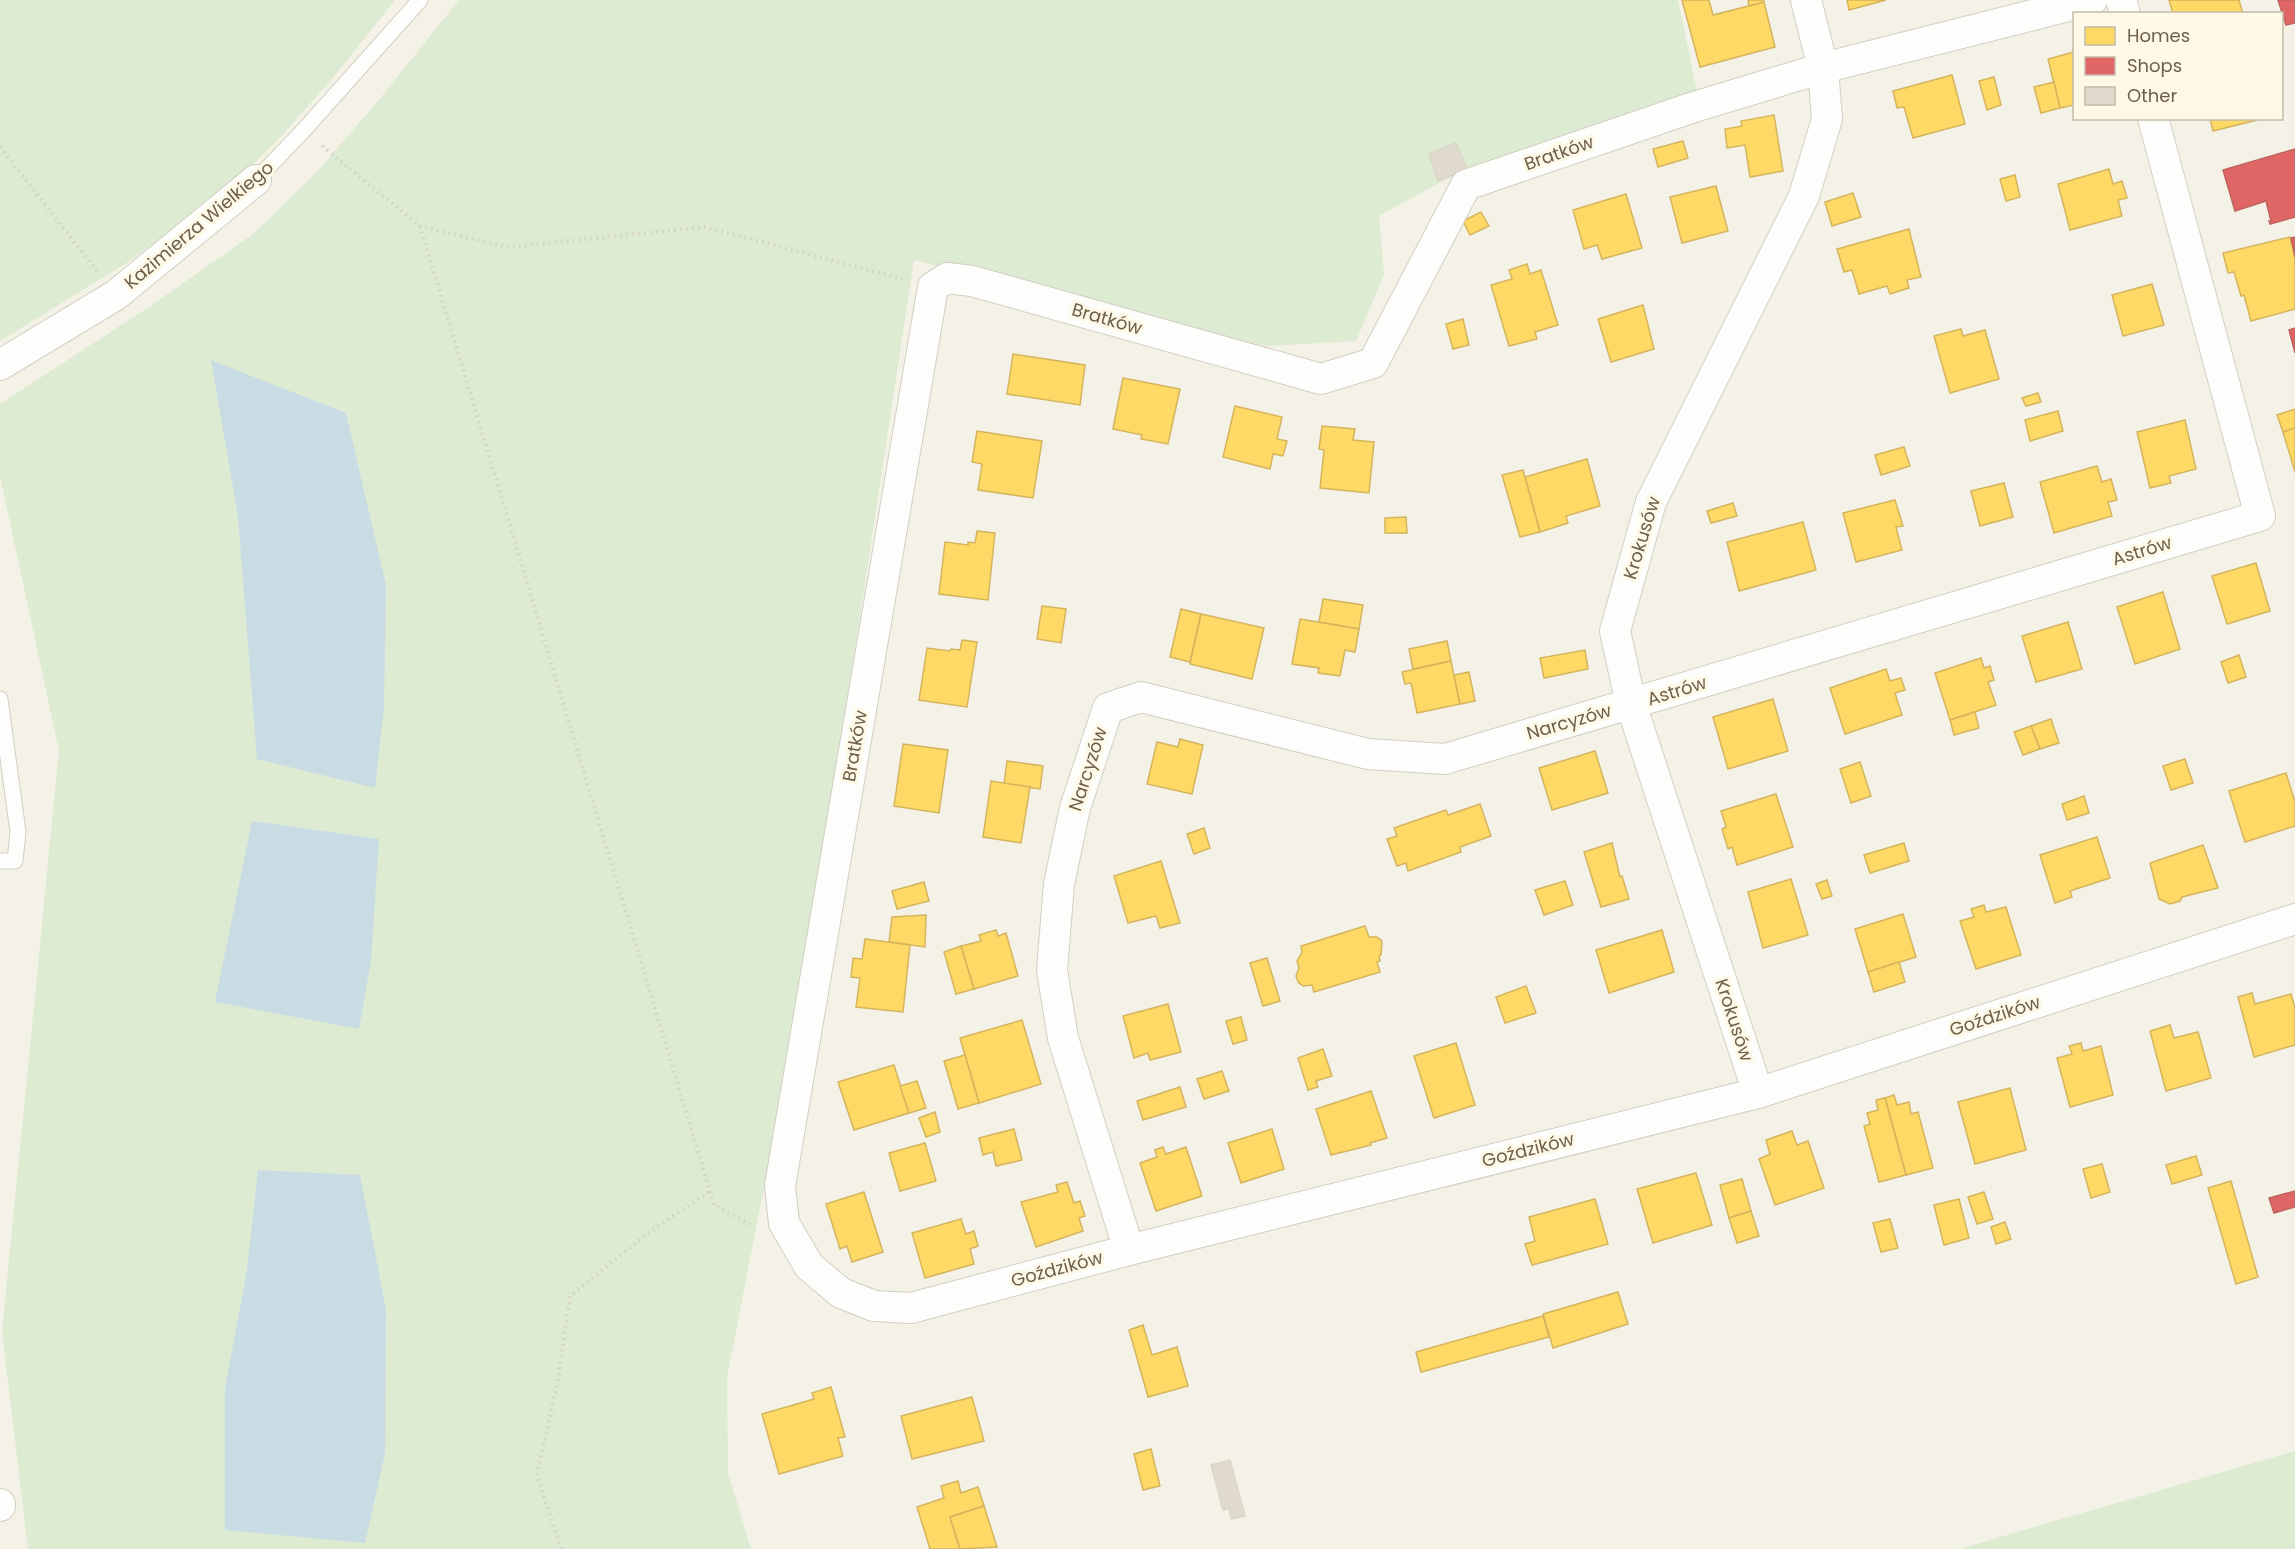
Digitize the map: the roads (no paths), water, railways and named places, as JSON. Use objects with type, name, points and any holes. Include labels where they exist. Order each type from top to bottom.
[{"type":"street","name":"Krokusów","points":[[1758,1093],[1631,704],[1615,631],[1651,502],[1804,196],[1827,119],[1823,69],[1806,0]]},
{"type":"street","name":"Bratków","points":[[771,1226],[780,1186],[933,287],[947,278],[972,281],[1321,379],[1373,363],[1466,185],[1694,107],[1823,69],[2092,0]]},
{"type":"street","name":"Astrów","points":[[1631,704],[2260,516],[2154,120]]},
{"type":"street","name":"Kazimierza Wielkiego","points":[[0,365],[116,295],[256,180]]},
{"type":"street","name":"Narcyzów","points":[[1130,1250],[1063,1038],[1052,970],[1059,884],[1075,808],[1108,708],[1141,697],[1368,754],[1445,759],[1631,704]]},
{"type":"street","name":"Goździków","points":[[771,1226],[809,1266],[841,1293],[874,1306],[911,1308],[1130,1250],[1758,1093],[2295,919]]},
{"type":"lane","name":"Kazimierza Wielkiego","points":[[256,180],[420,0]]},
{"type":"lane","points":[[0,699],[18,832],[15,861],[0,861]]}]
